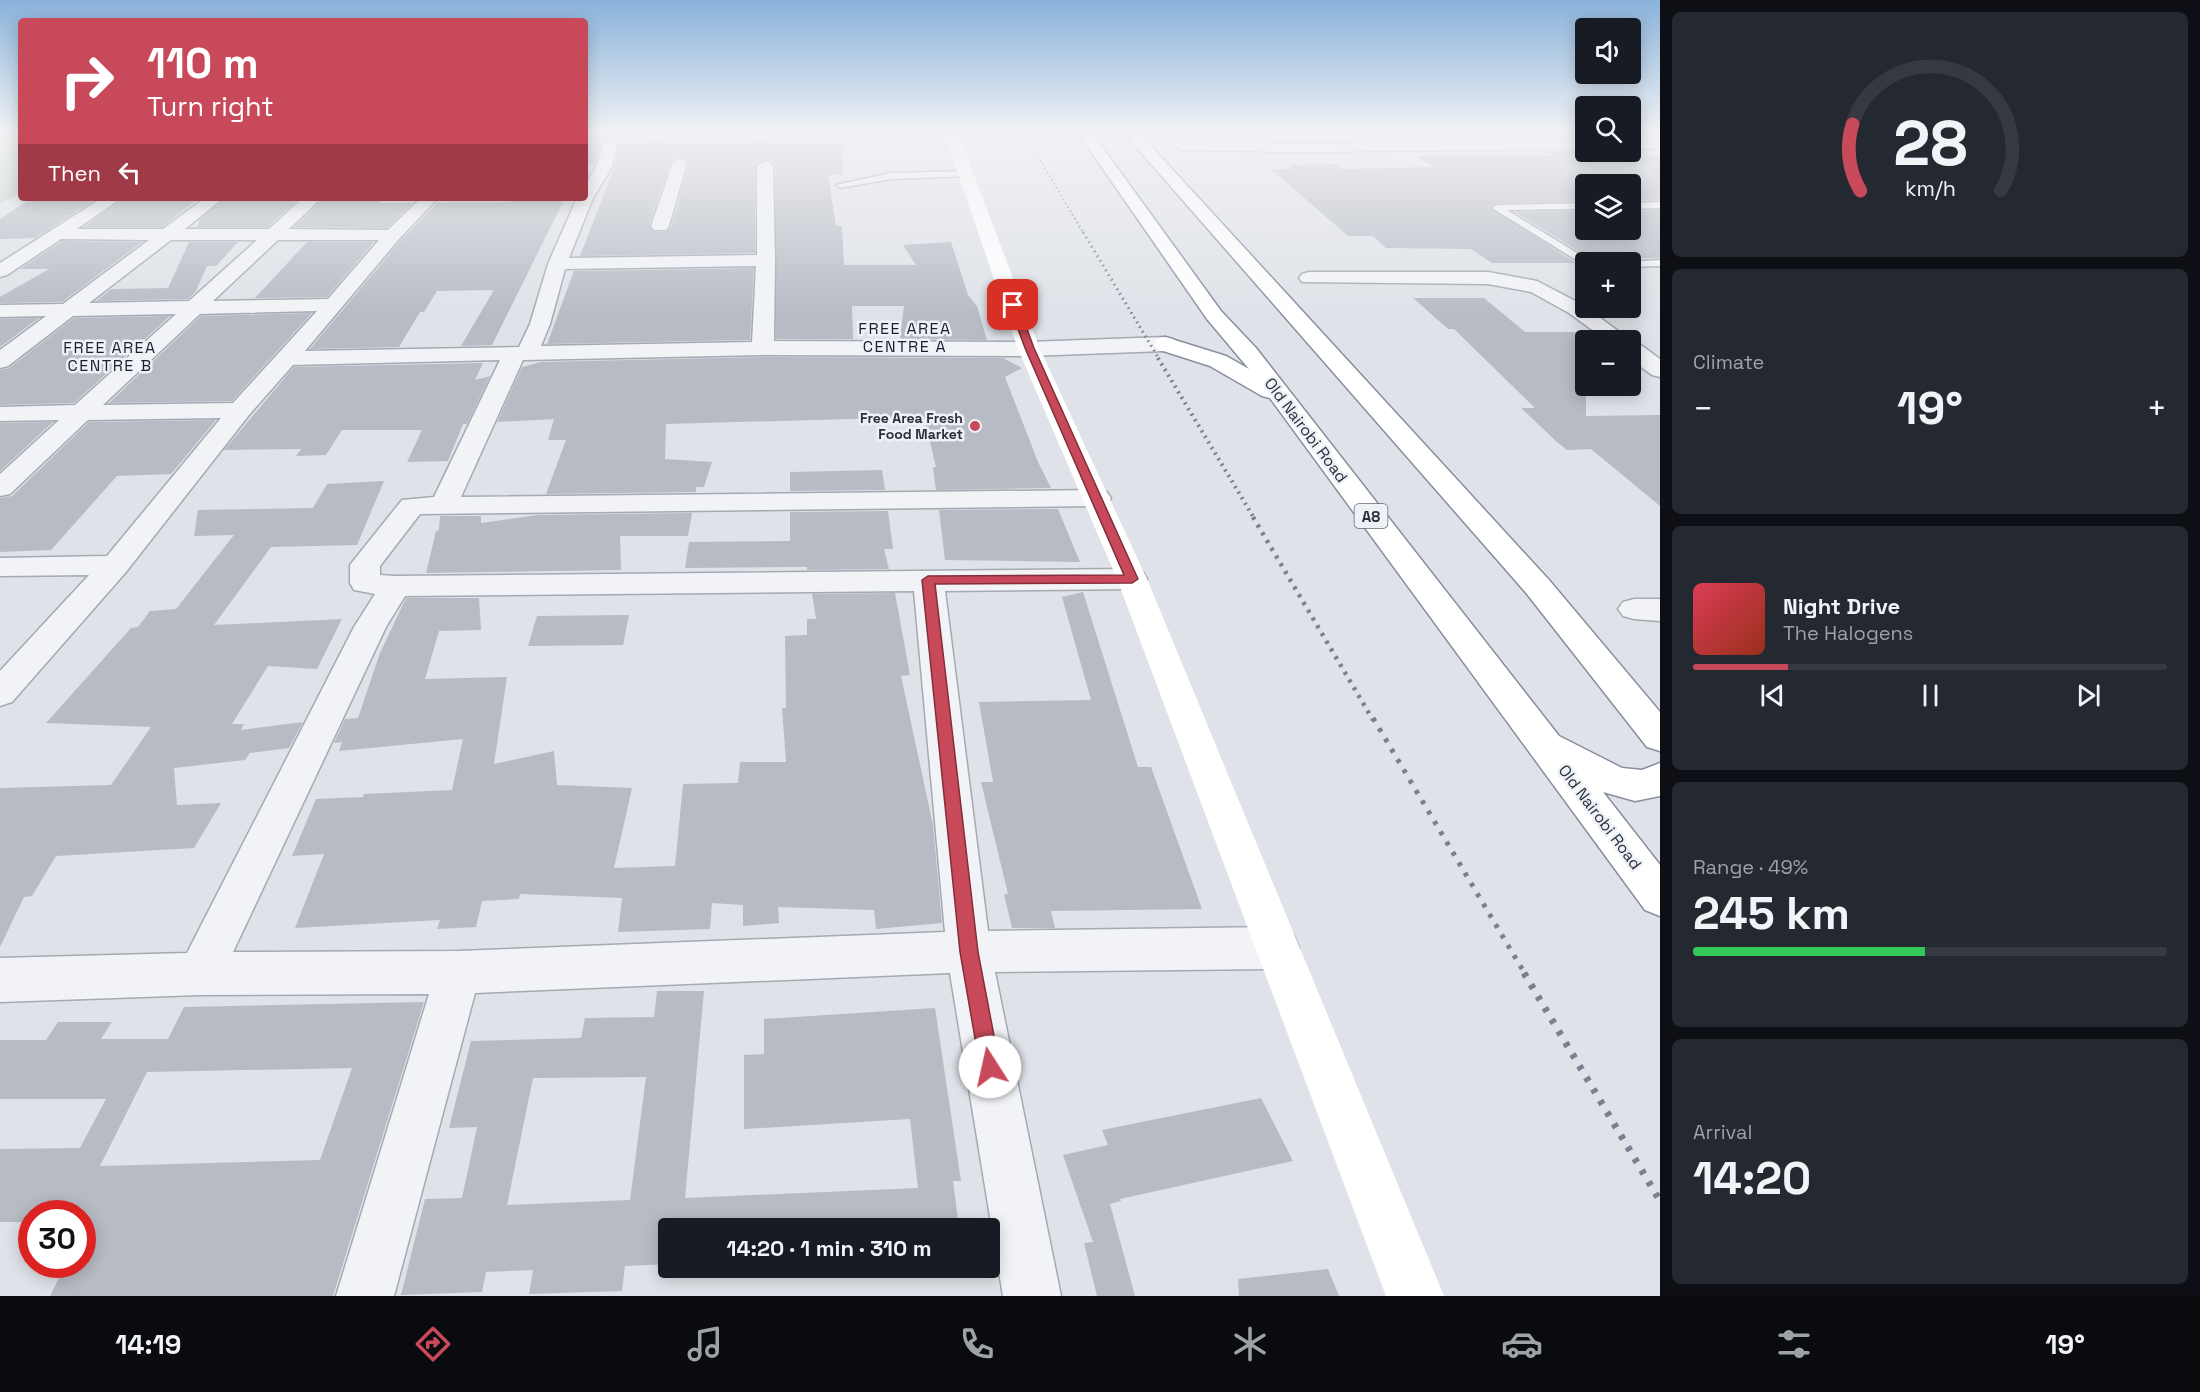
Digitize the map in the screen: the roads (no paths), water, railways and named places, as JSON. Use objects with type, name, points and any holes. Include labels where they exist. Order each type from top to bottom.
[{"type":"main road","points":[[969,193],[1029,348],[1132,579],[1415,1296]]},
{"type":"main road","name":"Old Nairobi Road","points":[[1132,193],[1214,315],[1248,353],[1660,897]]},
{"type":"main road","points":[[1184,193],[1538,587],[1660,736]]},
{"type":"main road","points":[[1166,344],[1197,332],[1214,315]]},
{"type":"main road","points":[[1166,344],[1218,361],[1279,395]]},
{"type":"main road","points":[[1542,741],[1610,780],[1626,785],[1640,786],[1655,782],[1660,777]]},
{"type":"street","points":[[660,226],[670,193]]},
{"type":"street","points":[[763,348],[765,193]]},
{"type":"street","points":[[0,271],[108,201]]},
{"type":"street","points":[[0,361],[211,201]]},
{"type":"street","points":[[0,488],[311,201]]},
{"type":"street","points":[[0,693],[115,565],[240,410],[393,235],[427,201]]},
{"type":"street","points":[[444,505],[520,353],[540,324],[557,264],[582,201]]},
{"type":"street","points":[[58,234],[393,235]]},
{"type":"street","points":[[557,264],[766,260]]},
{"type":"street","points":[[1309,278],[1488,278],[1537,287],[1576,309],[1606,330]]},
{"type":"street","points":[[0,311],[334,305]]},
{"type":"street","points":[[287,358],[763,348],[1029,348],[1166,344]]},
{"type":"street","points":[[1641,356],[1660,370]]},
{"type":"street","points":[[0,414],[240,410]]},
{"type":"street","points":[[1097,498],[412,506],[365,565],[365,584],[395,586],[1132,579]]},
{"type":"street","points":[[0,567],[115,565]]},
{"type":"street","points":[[928,580],[969,952],[1032,1296]]},
{"type":"street","points":[[200,974],[370,627],[395,586]]},
{"type":"street","points":[[0,980],[200,974],[458,972],[969,952],[1277,948]]},
{"type":"street","points":[[365,1296],[458,972]]},
{"type":"lane","points":[[1575,206],[1497,208],[1575,256]]},
{"type":"lane","points":[[1641,206],[1660,206]]},
{"type":"lane","points":[[1641,264],[1660,263]]},
{"type":"railway","points":[[1060,193],[1084,234]]},
{"type":"railway","points":[[1083,232],[1159,359]]},
{"type":"railway","points":[[1158,358],[1254,518]]},
{"type":"railway","points":[[1253,517],[1373,720]]},
{"type":"railway","points":[[1373,718],[1525,974]]},
{"type":"railway","points":[[1524,973],[1660,1201]]},
{"type":"place","name":"Free Area Fresh Food Market","points":[[975,426]]},
{"type":"district","name":"FREE AREA CENTRE A","points":[[905,337]]},
{"type":"district","name":"FREE AREA CENTRE B","points":[[110,356]]}]
